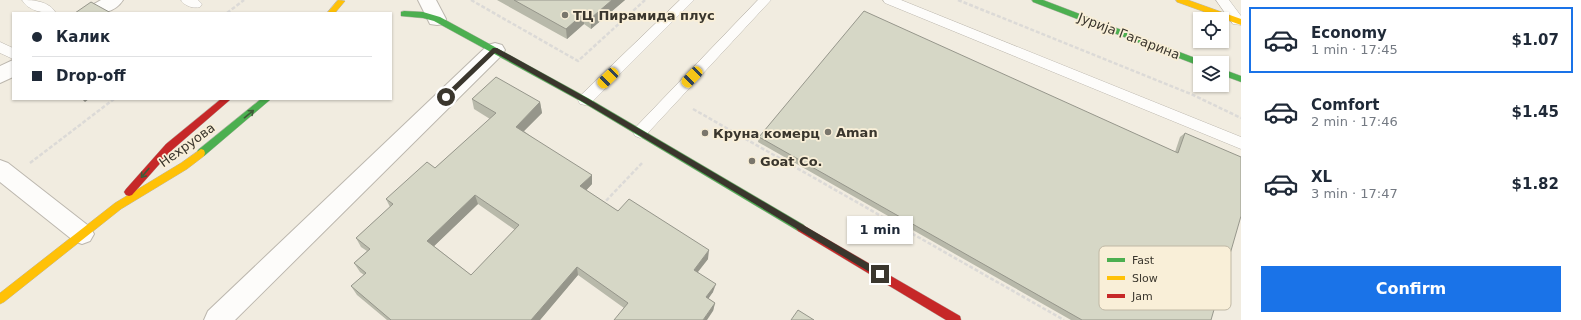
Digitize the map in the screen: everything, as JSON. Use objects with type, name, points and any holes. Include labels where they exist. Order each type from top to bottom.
[{"type":"street","points":[[96,12],[114,0]]},
{"type":"street","points":[[332,12],[341,0],[346,10]]},
{"type":"street","points":[[423,0],[417,6],[401,15],[423,15],[437,19],[495,50],[640,132],[956,320]]},
{"type":"street","points":[[427,0],[437,19]]},
{"type":"street","name":"Јурија Гагарина","points":[[1036,0],[1193,60]]},
{"type":"street","points":[[1180,0],[1240,22]]},
{"type":"street","points":[[217,320],[495,50]]},
{"type":"street","points":[[0,76],[12,68]]},
{"type":"street","points":[[1229,75],[1241,79]]},
{"type":"street","name":"Нехруова","points":[[118,206],[169,147],[226,100]]},
{"type":"street","name":"Нехруова","points":[[0,299],[118,206],[184,166],[266,100]]},
{"type":"street","points":[[6,173],[82,234]]},
{"type":"lane","points":[[28,0],[48,12]]},
{"type":"lane","points":[[585,100],[688,0]]},
{"type":"lane","points":[[640,132],[765,0]]},
{"type":"lane","points":[[889,0],[1241,144]]},
{"type":"lane","points":[[1222,0],[1240,22]]},
{"type":"lane","points":[[0,47],[12,53]]},
{"type":"path","points":[[228,12],[244,0]]},
{"type":"path","points":[[471,0],[578,61],[645,0]]},
{"type":"path","points":[[958,0],[1190,94],[1241,118]]},
{"type":"path","points":[[6,173],[113,100]]},
{"type":"path","points":[[693,109],[1064,320]]},
{"type":"path","points":[[599,208],[659,144]]},
{"type":"building","points":[[514,0],[612,0],[591,18],[583,14],[566,29]]},
{"type":"building","points":[[91,2],[109,12],[76,12]]},
{"type":"building","points":[[864,11],[1178,153],[1185,133],[1241,157],[1241,216],[1231,251],[1231,246],[1099,246],[1099,310],[1214,310],[1211,320],[1082,320],[759,137]]},
{"type":"building","points":[[496,77],[540,102],[516,127],[592,175],[580,186],[618,211],[629,199],[709,250],[694,270],[716,284],[706,297],[715,303],[703,320],[614,320],[628,303],[577,267],[531,320],[391,320],[351,286],[366,273],[354,263],[370,249],[356,238],[393,204],[386,199],[427,162],[435,168],[496,113],[472,99]],"holes":[[[475,195],[519,225],[471,275],[427,241]]]},
{"type":"building","points":[[798,310],[814,320],[791,320]]},
{"type":"traffic: fast","points":[[1036,0],[1193,60]]},
{"type":"traffic: fast","points":[[404,14],[423,15],[437,19],[585,100],[801,228]]},
{"type":"traffic: fast","points":[[1229,75],[1241,79]]},
{"type":"traffic: fast","points":[[201,153],[266,100]]},
{"type":"traffic: slow","points":[[1180,0],[1241,22]]},
{"type":"traffic: slow","points":[[332,12],[341,1]]},
{"type":"traffic: slow","points":[[0,299],[118,206],[184,166],[201,153]]},
{"type":"traffic: jam","points":[[129,192],[169,147],[226,100]]},
{"type":"traffic: jam","points":[[801,228],[956,320]]},
{"type":"place","name":"ТЦ Пирамида плус","points":[[565,15]]},
{"type":"place","name":"Aman","points":[[828,132]]},
{"type":"place","name":"Круна комерц","points":[[705,133]]},
{"type":"place","name":"Goat Co.","points":[[752,161]]},
{"type":"route","points":[[446,97],[495,50],[585,100],[880,274]]}]
